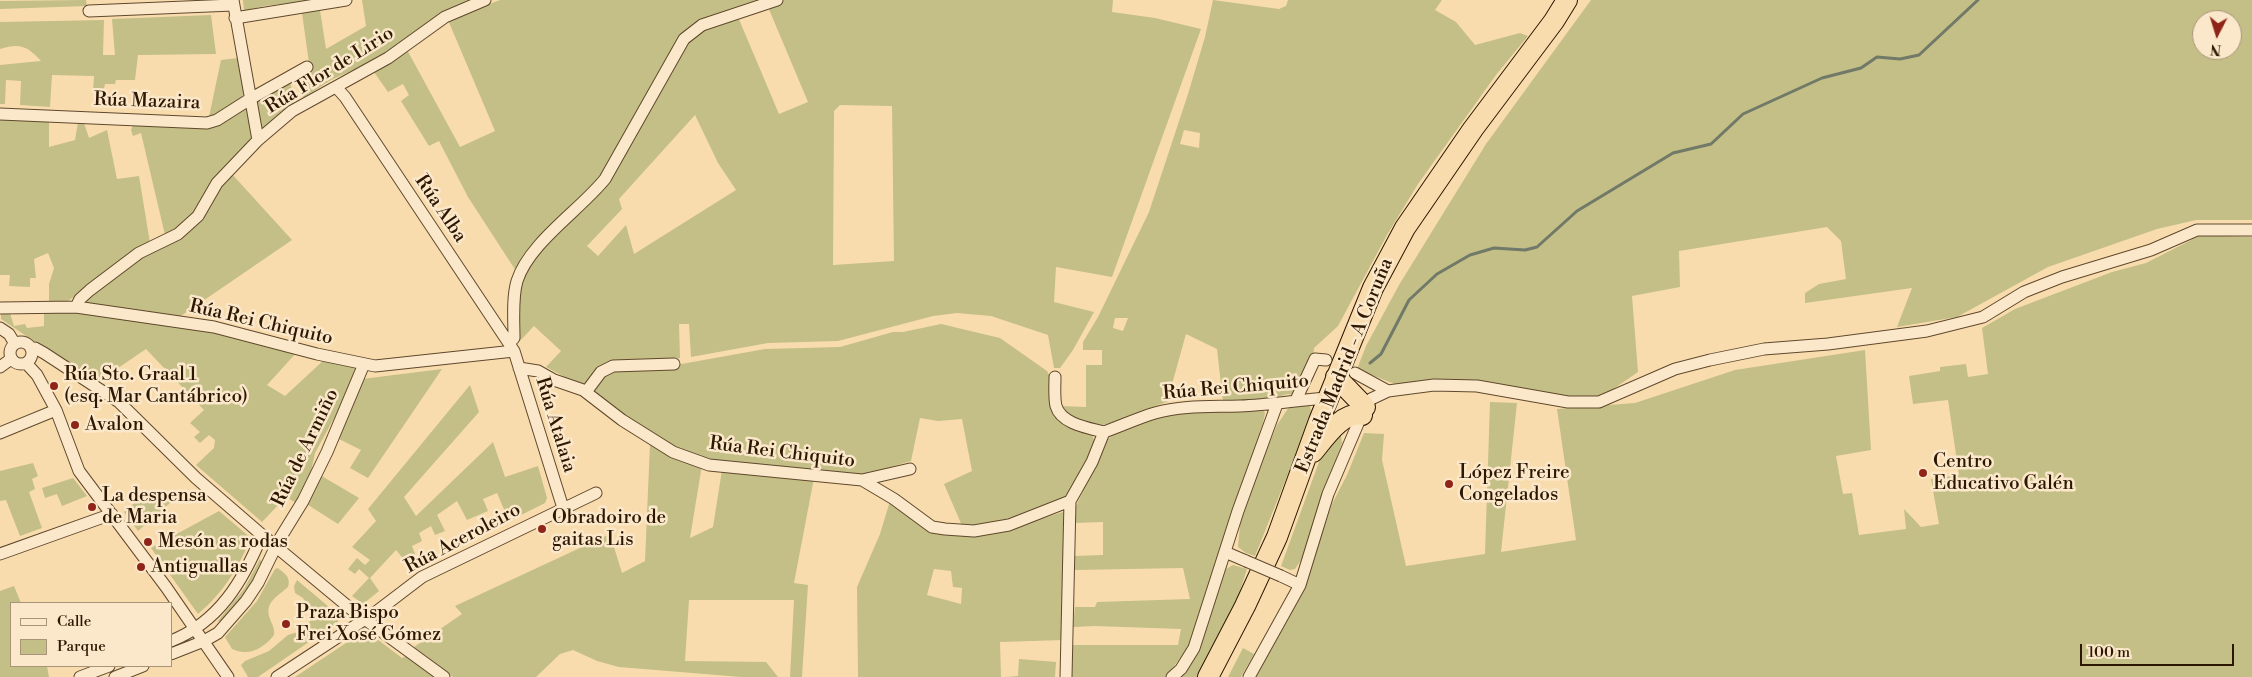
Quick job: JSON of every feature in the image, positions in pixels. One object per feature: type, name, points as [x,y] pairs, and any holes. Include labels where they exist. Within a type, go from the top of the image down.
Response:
[{"type":"highway","name":"Estrada Madrid - A Coruña","points":[[1208,677],[1245,606],[1277,537],[1328,398],[1346,375],[1373,288],[1405,228],[1473,129],[1554,21],[1567,0]]},
{"type":"highway","points":[[1305,461],[1329,433],[1348,416],[1364,411],[1346,375]]},
{"type":"street","points":[[235,18],[346,0]]},
{"type":"street","name":"Rúa Flor de Lirio","points":[[76,307],[80,299],[90,290],[139,253],[178,234],[198,216],[217,183],[258,140],[292,111],[388,58],[445,17],[485,0]]},
{"type":"street","points":[[512,347],[517,282],[523,266],[534,252],[592,195],[605,179],[684,39],[702,25],[777,0]]},
{"type":"street","points":[[89,11],[233,3],[258,140]]},
{"type":"street","name":"Rúa Mazaira","points":[[0,114],[208,123],[217,120],[250,99],[308,68]]},
{"type":"street","name":"Rúa Alba","points":[[336,87],[512,347]]},
{"type":"street","points":[[1249,677],[1300,585],[1328,494],[1364,411],[1371,399],[1388,391],[1434,385],[1477,386],[1568,402],[1599,402],[1675,369],[1710,360],[1764,349],[1828,344],[1927,331],[1983,317],[2024,292],[2062,277],[2152,250],[2197,230],[2252,230]]},
{"type":"street","name":"Rúa Rei Chiquito","points":[[0,308],[76,307],[214,327],[317,354],[375,366],[512,347]]},
{"type":"street","points":[[0,328],[9,334],[14,344]]},
{"type":"street","points":[[31,348],[31,356],[26,362],[17,363],[11,359],[10,351],[14,344],[24,342],[119,402],[196,478],[262,535],[366,619],[444,677]]},
{"type":"street","name":"Rúa Atalaia","points":[[512,347],[563,508]]},
{"type":"street","points":[[0,367],[11,359]]},
{"type":"street","points":[[1296,400],[1315,359],[1326,360]]},
{"type":"street","points":[[26,362],[37,375],[56,410],[79,471],[204,641],[228,677]]},
{"type":"street","name":"Rúa de Armiño","points":[[172,654],[204,641],[218,633],[246,601],[258,583],[276,546],[303,501],[327,452],[364,364]]},
{"type":"street","points":[[586,392],[601,372],[612,366],[674,364]]},
{"type":"street","name":"Rúa Rei Chiquito","points":[[520,368],[538,371],[554,380],[586,392],[622,420],[673,452],[710,465],[862,480],[894,499],[932,527],[974,531],[1009,525],[1070,501]]},
{"type":"street","points":[[1346,375],[1388,391]]},
{"type":"street","points":[[1055,377],[1056,406],[1064,418],[1082,427],[1104,432],[1092,462],[1070,501],[1066,677]]},
{"type":"street","name":"Rúa Rei Chiquito","points":[[1104,432],[1156,413],[1209,405],[1277,404],[1296,400],[1328,398]]},
{"type":"street","points":[[1172,677],[1180,670],[1194,648],[1238,510],[1277,404]]},
{"type":"street","points":[[0,433],[56,410]]},
{"type":"street","points":[[862,480],[910,468]]},
{"type":"street","name":"Rúa Aceroleiro","points":[[277,677],[366,619],[422,577],[596,493]]},
{"type":"street","points":[[0,554],[112,514]]},
{"type":"street","points":[[172,641],[196,630],[234,592],[262,535]]},
{"type":"street","points":[[1226,552],[1300,585]]},
{"type":"street","points":[[80,677],[106,667]]},
{"type":"street","points":[[115,677],[140,667]]},
{"type":"green space","points":[[86,0],[87,6],[0,9],[0,1]]},
{"type":"green space","points":[[243,0],[314,0],[264,6],[244,11]]},
{"type":"green space","points":[[362,0],[475,0],[413,34],[375,60],[331,80],[303,98],[299,77],[310,70],[302,13],[320,10],[326,49],[366,26]]},
{"type":"green space","points":[[500,0],[768,0],[707,20],[689,28],[673,48],[607,170],[516,271],[468,197],[439,141],[429,146],[401,101],[409,95],[403,84],[388,92],[374,72],[406,48],[460,147],[495,131],[448,20]]},
{"type":"green space","points":[[784,0],[1113,0],[1112,12],[1155,18],[1201,29],[1112,277],[1056,267],[1054,302],[1094,312],[1073,350],[1060,368],[1054,368],[1048,335],[991,316],[957,313],[933,316],[838,341],[768,343],[691,357],[689,324],[679,324],[680,358],[654,363],[629,363],[584,387],[546,367],[561,351],[534,326],[518,343],[516,341],[520,282],[536,254],[599,193],[686,42],[705,27],[738,17],[779,114],[808,102],[768,7]],"holes":[[[840,105],[892,106],[894,261],[833,265],[834,111]],[[695,115],[718,163],[736,190],[634,254],[626,225],[598,256],[587,246],[622,209],[619,199]]]},
{"type":"green space","points":[[1213,0],[1279,9],[1286,6],[1288,0],[1442,0],[1435,10],[1456,22],[1475,45],[1520,33],[1528,36],[1496,75],[1418,184],[1387,235],[1338,326],[1314,348],[1313,358],[1296,395],[1288,394],[1270,399],[1223,402],[1217,349],[1186,334],[1167,402],[1107,424],[1083,425],[1071,419],[1060,406],[1086,407],[1086,365],[1102,365],[1102,350],[1083,350],[1083,342],[1098,317],[1149,212],[1205,37]],"holes":[[[1184,130],[1200,133],[1199,148],[1180,144]],[[1115,318],[1128,318],[1123,331],[1113,328]]]},
{"type":"green space","points":[[1591,0],[2252,0],[2252,220],[2196,220],[2157,229],[2048,267],[1957,317],[1897,327],[1912,288],[1805,303],[1805,293],[1819,284],[1846,279],[1841,241],[1827,227],[1679,251],[1680,287],[1632,296],[1638,372],[1606,394],[1586,398],[1397,385],[1357,369],[1366,346],[1399,285],[1486,144]]},
{"type":"green space","points":[[211,15],[216,54],[138,55],[135,80],[116,80],[115,84],[105,84],[103,93],[93,92],[94,76],[52,75],[50,107],[20,105],[21,81],[6,80],[5,104],[0,104],[0,65],[41,61],[32,52],[23,47],[13,46],[0,49],[0,22],[104,20],[103,55],[115,55],[112,19]]},
{"type":"green space","points":[[238,58],[244,90],[242,97],[232,107],[209,117],[221,60]]},
{"type":"green space","points":[[290,81],[295,105],[263,132],[260,130],[255,106],[257,99]]},
{"type":"green space","points":[[243,108],[248,111],[252,139],[193,214],[183,225],[165,235],[141,133],[133,136],[131,130],[133,124],[203,126]]},
{"type":"green space","points":[[0,120],[49,121],[49,147],[75,140],[78,122],[84,123],[89,138],[107,130],[117,179],[139,176],[150,243],[68,301],[49,301],[49,284],[54,268],[48,253],[34,259],[36,278],[30,278],[30,287],[9,286],[10,275],[0,275]]},
{"type":"green space","points":[[231,173],[292,240],[175,320],[83,303],[93,291],[146,255],[174,241]]},
{"type":"green space","points":[[2201,235],[2252,237],[2252,677],[1255,677],[1308,575],[1332,504],[1347,475],[1364,433],[1384,434],[1382,460],[1406,566],[1485,554],[1490,402],[1517,403],[1501,552],[1576,540],[1557,409],[1635,403],[1735,370],[1865,350],[1871,450],[1836,456],[1843,494],[1852,493],[1859,535],[1906,529],[1904,509],[1921,527],[1939,524],[1931,479],[1959,475],[1948,400],[1913,404],[1909,376],[1940,371],[1940,367],[1966,364],[1968,377],[1988,374],[1982,328],[2015,309],[2112,272],[2146,263]]},
{"type":"green space","points":[[64,309],[195,328],[297,352],[267,385],[285,396],[325,359],[355,367],[356,375],[350,389],[315,453],[308,485],[296,503],[286,497],[262,522],[196,465],[214,448],[215,440],[209,435],[200,443],[194,437],[200,432],[190,423],[204,410],[146,349],[96,383],[1,319],[1,313],[9,310],[14,326],[25,324],[27,328],[44,326],[44,311]]},
{"type":"green space","points":[[941,324],[1000,338],[1047,371],[1052,379],[1053,405],[1091,432],[1095,443],[1070,495],[998,524],[963,528],[944,484],[972,471],[962,419],[938,421],[920,418],[911,461],[860,476],[701,461],[667,447],[590,391],[612,369],[676,365],[765,349],[840,347],[893,332],[903,332]]},
{"type":"green space","points":[[442,369],[368,478],[350,468],[361,450],[337,438],[362,379]]},
{"type":"green space","points":[[470,385],[479,412],[404,497],[416,516],[493,442],[505,477],[538,466],[547,498],[545,503],[509,521],[497,493],[483,499],[488,511],[467,520],[457,501],[437,515],[445,531],[435,535],[431,526],[419,533],[422,541],[412,546],[415,554],[406,562],[396,550],[370,578],[379,591],[363,604],[352,596],[369,578],[359,569],[355,574],[348,569],[357,558],[365,565],[370,560],[352,547],[376,521],[368,509]]},
{"type":"green space","points":[[1299,404],[1310,406],[1312,414],[1255,556],[1246,553],[1238,547],[1240,525],[1253,483],[1277,425],[1289,407]]},
{"type":"green space","points":[[1262,407],[1265,413],[1263,423],[1189,646],[1166,677],[1069,677],[1071,645],[1178,645],[1181,629],[1073,627],[1075,607],[1095,607],[1097,602],[1190,599],[1183,568],[1074,570],[1074,556],[1103,555],[1103,522],[1075,523],[1075,508],[1108,439],[1125,429],[1168,416],[1229,408]]},
{"type":"green space","points":[[1340,429],[1342,443],[1303,557],[1295,569],[1290,570],[1281,566],[1323,451]]},
{"type":"green space","points":[[650,444],[702,465],[690,538],[713,527],[722,470],[814,478],[794,583],[808,585],[802,677],[790,677],[794,600],[689,600],[685,661],[766,662],[778,677],[741,677],[619,667],[597,661],[573,650],[560,654],[536,677],[453,677],[414,647],[462,614],[455,606],[610,534],[622,573],[645,561]]},
{"type":"green space","points":[[33,463],[38,476],[32,479],[35,489],[29,492],[42,528],[20,536],[6,500],[0,501],[0,471]]},
{"type":"green space","points":[[320,475],[359,498],[338,524],[305,503]]},
{"type":"green space","points":[[73,478],[87,496],[62,506],[57,494],[45,498],[42,488]]},
{"type":"green space","points":[[148,491],[156,501],[163,495],[170,503],[138,531],[124,512]]},
{"type":"green space","points":[[890,501],[922,527],[968,535],[992,534],[1066,511],[1064,640],[1000,642],[1001,677],[858,677],[857,587],[880,534]],"holes":[[[934,569],[951,571],[953,587],[962,588],[961,604],[927,595]]]},
{"type":"green space","points":[[219,511],[251,538],[241,559],[223,588],[198,614],[151,548]]},
{"type":"green space","points":[[260,559],[262,563],[243,597],[230,613],[217,622],[244,589]]},
{"type":"green space","points":[[1233,565],[1247,569],[1232,616],[1200,677],[1180,677],[1201,639],[1226,569]]},
{"type":"green space","points":[[278,568],[287,576],[289,584],[270,604],[269,613],[274,628],[274,635],[266,644],[250,652],[232,649],[225,637],[257,601],[275,569]]},
{"type":"green space","points":[[297,580],[329,607],[319,611],[310,610],[303,598],[295,593],[294,586]]},
{"type":"green space","points":[[14,586],[21,602],[10,602],[10,667],[47,667],[49,677],[0,677],[0,591]]},
{"type":"green space","points":[[333,614],[338,619],[338,622],[258,677],[248,677],[241,665],[245,661],[269,651],[288,635],[304,630],[312,618]]},
{"type":"green space","points":[[361,633],[369,633],[402,658],[406,656],[433,677],[295,677]]},
{"type":"green space","points":[[1243,648],[1254,654],[1241,677],[1228,677]]},
{"type":"green space","points":[[1019,659],[1056,662],[1055,677],[1005,677],[1018,676]]},
{"type":"waterway","points":[[1370,363],[1381,354],[1409,300],[1437,274],[1470,255],[1494,248],[1525,250],[1537,247],[1577,211],[1673,153],[1711,144],[1743,114],[1822,78],[1861,68],[1877,57],[1900,59],[1919,55],[1978,0]]},
{"type":"place","name":"Rúa Sto. Graal 1 (esq. Mar Cantábrico)","points":[[54,386]]},
{"type":"place","name":"Avalon","points":[[75,425]]},
{"type":"place","name":"Centro Educativo Galén","points":[[1923,473]]},
{"type":"place","name":"López Freire Congelados","points":[[1449,484]]},
{"type":"place","name":"La despensa de Maria","points":[[92,507]]},
{"type":"place","name":"Obradoiro de gaitas Lis","points":[[542,529]]},
{"type":"place","name":"Mesón as rodas","points":[[148,542]]},
{"type":"place","name":"Antiguallas","points":[[141,567]]},
{"type":"place","name":"Praza Bispo Frei Xosé Gómez","points":[[286,624]]}]
